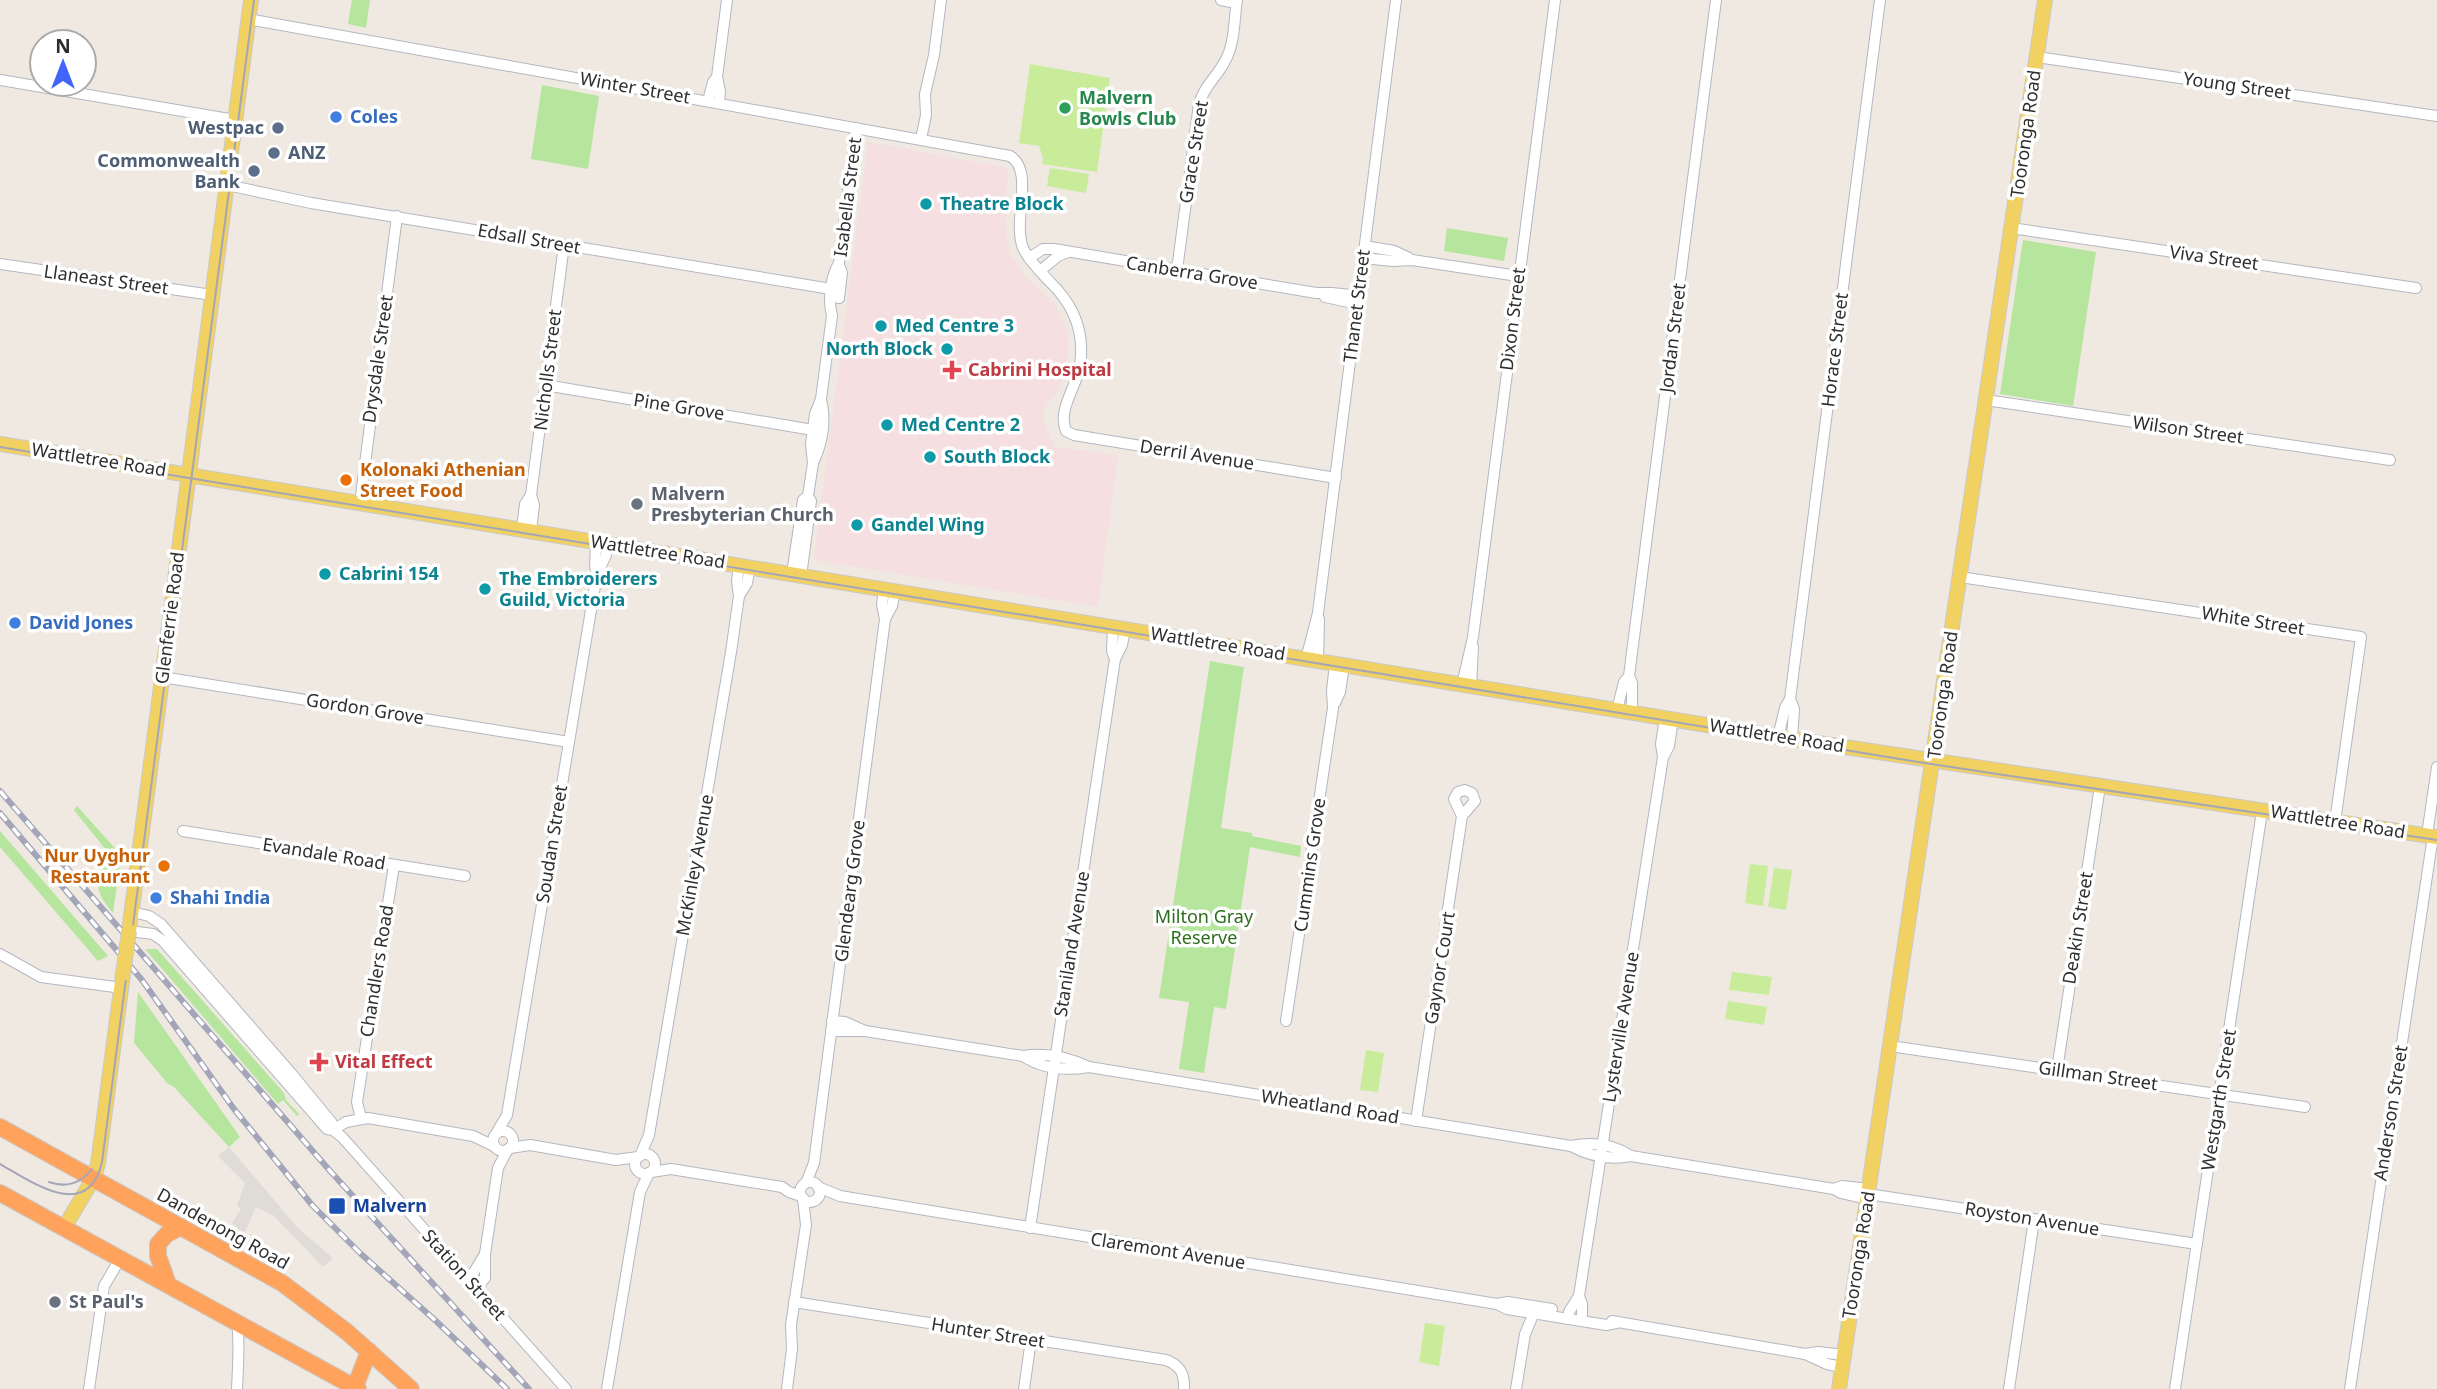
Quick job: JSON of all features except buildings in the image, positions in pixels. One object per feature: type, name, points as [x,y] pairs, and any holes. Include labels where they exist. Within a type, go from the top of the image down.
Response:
[{"type":"highway","name":"Dandenong Road","points":[[0,1127],[282,1283],[369,1351],[411,1389]]},
{"type":"highway","points":[[0,1193],[356,1388],[369,1351]]},
{"type":"highway","points":[[168,1284],[158,1256],[158,1244],[167,1234],[181,1227]]},
{"type":"main road","name":"Glenferrie Road","points":[[64,1228],[93,1179],[100,1153],[251,0]]},
{"type":"main road","name":"Tooronga Road","points":[[1839,1389],[2045,0]]},
{"type":"main road","name":"Wattletree Road","points":[[0,444],[1785,738],[2432,836]]},
{"type":"street","points":[[714,102],[720,91],[717,77],[727,0]]},
{"type":"street","points":[[921,139],[926,115],[925,94],[934,55],[940,0]]},
{"type":"street","points":[[1221,0],[1236,1]]},
{"type":"street","name":"Thanet Street","points":[[1312,660],[1320,631],[1318,613],[1396,0]]},
{"type":"street","name":"Dixon Street","points":[[1466,685],[1474,660],[1473,638],[1555,0]]},
{"type":"street","name":"Jordan Street","points":[[1625,711],[1632,683],[1629,676],[1716,0]]},
{"type":"street","name":"Horace Street","points":[[1785,738],[1794,709],[1790,699],[1880,0]]},
{"type":"street","name":"Grace Street","points":[[1177,270],[1199,104],[1206,86],[1220,70],[1229,53],[1236,1]]},
{"type":"street","name":"Winter Street","points":[[248,19],[1010,156],[1019,163],[1023,180],[1018,226],[1028,257]]},
{"type":"street","name":"Young Street","points":[[2037,57],[2437,116]]},
{"type":"street","points":[[0,80],[235,120]]},
{"type":"street","name":"Isabella Street","points":[[797,575],[811,501],[808,496],[813,463],[811,444],[815,414],[821,399],[832,316],[829,304],[835,293],[834,271],[839,265],[856,128]]},
{"type":"street","name":"Edsall Street","points":[[227,185],[311,203],[835,293]]},
{"type":"street","name":"Drysdale Street","points":[[360,503],[397,216]]},
{"type":"street","name":"Viva Street","points":[[2011,228],[2416,288]]},
{"type":"street","name":"Nicholls Street","points":[[526,530],[534,505],[531,495],[564,245]]},
{"type":"street","name":"Canberra Grove","points":[[1028,257],[1049,248],[1316,293],[1331,299],[1358,300]]},
{"type":"street","points":[[1028,257],[1040,271],[1058,256],[1068,252]]},
{"type":"street","points":[[1364,252],[1393,261],[1412,260],[1518,276]]},
{"type":"street","name":"Llaneast Street","points":[[0,264],[212,295]]},
{"type":"street","name":"Derril Avenue","points":[[1040,271],[1069,303],[1078,328],[1080,366],[1076,384],[1064,411],[1066,431],[1074,435],[1336,478]]},
{"type":"street","name":"Pine Grove","points":[[545,385],[813,430]]},
{"type":"street","name":"Isabella Street","points":[[813,463],[820,447],[824,414],[821,399]]},
{"type":"street","name":"Wilson Street","points":[[1986,400],[2390,460]]},
{"type":"street","name":"Soudan Street","points":[[510,1142],[507,1115],[597,574],[606,555],[602,543]]},
{"type":"street","name":"McKinley Avenue","points":[[638,1163],[649,1135],[739,596],[747,583],[744,567]]},
{"type":"street","name":"White Street","points":[[1960,577],[2361,637],[2335,822]]},
{"type":"street","name":"Glendearg Grove","points":[[787,1389],[794,1302],[813,1189],[814,1163],[886,619],[892,606],[889,590]]},
{"type":"street","name":"Staniland Avenue","points":[[1030,1228],[1115,659],[1122,645],[1119,628]]},
{"type":"street","name":"Cummins Grove","points":[[1286,1021],[1333,708],[1340,692],[1340,665]]},
{"type":"street","name":"Gordon Grove","points":[[162,677],[569,742]]},
{"type":"street","name":"Lysterville Avenue","points":[[1582,1318],[1579,1296],[1663,757],[1669,746],[1669,719]]},
{"type":"street","name":"Anderson Street","points":[[2350,1389],[2432,836],[2437,767]]},
{"type":"street","name":"Deakin Street","points":[[2057,1070],[2099,786]]},
{"type":"street","name":"Westgarth Street","points":[[2175,1389],[2262,811]]},
{"type":"street","name":"Gaynor Court","points":[[1416,1121],[1462,816]]},
{"type":"street","name":"Evandale Road","points":[[183,831],[466,876]]},
{"type":"street","name":"Chandlers Road","points":[[357,1120],[357,1102],[394,865]]},
{"type":"street","name":"Station Street","points":[[131,912],[149,916],[161,924],[220,999]]},
{"type":"street","name":"Station Street","points":[[129,931],[153,934],[160,938],[291,1073],[337,1134],[566,1389]]},
{"type":"street","points":[[0,954],[41,977],[122,981]]},
{"type":"street","name":"Wheatland Road","points":[[832,1026],[858,1027],[865,1031],[1023,1056],[1033,1054],[1055,1062],[1089,1068],[1571,1146],[1589,1154],[1602,1151],[1621,1158],[1630,1156],[1834,1189],[1841,1193],[1868,1194]]},
{"type":"street","name":"Gillman Street","points":[[1890,1046],[2305,1107]]},
{"type":"street","name":"Soudan Street","points":[[497,1133],[507,1115]]},
{"type":"street","points":[[337,1134],[339,1124],[357,1120],[473,1136],[505,1131],[510,1142],[498,1168],[485,1254],[485,1278],[476,1289]]},
{"type":"street","points":[[497,1133],[493,1139],[498,1168]]},
{"type":"street","name":"McKinley Avenue","points":[[649,1135],[651,1166]]},
{"type":"street","points":[[473,1136],[501,1150],[510,1142]]},
{"type":"street","points":[[510,1142],[616,1160],[622,1165],[638,1163],[646,1155],[651,1166],[640,1192],[607,1389]]},
{"type":"street","points":[[638,1163],[642,1174],[651,1166],[666,1164],[671,1169],[782,1187],[813,1189]]},
{"type":"street","points":[[638,1163],[640,1192]]},
{"type":"street","points":[[782,1187],[802,1197]]},
{"type":"street","name":"Claremont Avenue","points":[[802,1197],[809,1201],[813,1189],[840,1196],[1030,1228],[1497,1304],[1507,1309],[1523,1308],[1582,1318],[1607,1318],[1616,1323],[1805,1354],[1826,1364],[1843,1361]]},
{"type":"street","name":"Royston Avenue","points":[[1868,1194],[2197,1244]]},
{"type":"street","name":"Glendearg Grove","points":[[802,1197],[806,1225]]},
{"type":"street","points":[[2009,1389],[2034,1220]]},
{"type":"street","points":[[467,1278],[485,1254]]},
{"type":"street","points":[[89,1389],[104,1286],[120,1259]]},
{"type":"street","name":"Lysterville Avenue","points":[[1569,1315],[1579,1296]]},
{"type":"street","name":"Hunter Street","points":[[794,1302],[1166,1360],[1183,1374],[1184,1389]]},
{"type":"street","points":[[1516,1389],[1525,1335],[1523,1308]]},
{"type":"street","points":[[1525,1335],[1536,1310]]},
{"type":"street","points":[[237,1321],[240,1348],[236,1372],[237,1389]]},
{"type":"street","points":[[1024,1389],[1031,1340]]},
{"type":"shaded area","name":"Cabrini Hospital","points":[[868,142],[1008,168],[1005,223],[1009,251],[1023,274],[1055,304],[1068,333],[1069,346],[1064,377],[1059,389],[1043,410],[1044,424],[1055,447],[1118,455],[1098,607],[818,561],[814,557]]},
{"type":"shaded area","points":[[229,1147],[298,1228],[333,1258],[323,1267],[273,1215],[256,1207],[244,1234],[232,1223],[241,1209],[237,1206],[245,1183],[218,1156]]},
{"type":"green space","points":[[352,0],[370,0],[366,28],[348,24]]},
{"type":"green space","name":"Malvern Bowls Club","points":[[1030,64],[1110,78],[1097,172],[1042,164],[1039,146],[1019,143]]},
{"type":"green space","points":[[542,85],[599,96],[588,169],[531,159]]},
{"type":"green space","points":[[1050,168],[1089,174],[1086,193],[1047,186]]},
{"type":"green space","points":[[1447,228],[1508,238],[1504,261],[1444,251]]},
{"type":"green space","points":[[2023,240],[2096,252],[2073,406],[2000,394]]},
{"type":"green space","name":"Milton Gray Reserve","points":[[1210,661],[1244,667],[1221,828],[1301,846],[1300,857],[1250,847],[1226,1009],[1214,1007],[1204,1073],[1179,1069],[1189,1002],[1159,998]]},
{"type":"green space","points":[[77,806],[121,855],[113,913],[103,900],[98,887],[99,874],[108,858],[106,850],[74,810]]},
{"type":"green space","points":[[0,831],[108,956],[98,961],[0,847]]},
{"type":"green space","points":[[1750,864],[1768,866],[1763,906],[1745,903]]},
{"type":"green space","points":[[1774,868],[1792,870],[1786,910],[1768,907]]},
{"type":"green space","points":[[145,949],[157,949],[284,1093],[286,1100],[299,1114],[297,1116],[283,1100],[278,1104]]},
{"type":"green space","points":[[1732,972],[1772,977],[1769,995],[1729,990]]},
{"type":"green space","points":[[138,992],[240,1137],[229,1147],[174,1087],[168,1084],[134,1043]]},
{"type":"green space","points":[[1728,1001],[1767,1007],[1764,1025],[1725,1019]]},
{"type":"green space","points":[[1366,1050],[1384,1053],[1378,1092],[1360,1090]]},
{"type":"green space","points":[[1425,1323],[1445,1326],[1439,1366],[1419,1362]]},
{"type":"tram line","points":[[0,1164],[43,1187],[58,1193],[72,1194],[85,1191],[95,1180],[102,1162],[254,0]]},
{"type":"tram line","points":[[0,447],[1918,762],[2437,840]]},
{"type":"tram line","points":[[49,1182],[73,1183],[92,1169]]},
{"type":"railway","points":[[0,791],[331,1172],[529,1389]]},
{"type":"railway","points":[[0,813],[142,980],[234,1109],[312,1205],[507,1389]]},
{"type":"place","name":"Malvern Bowls Club","points":[[1065,108]]},
{"type":"place","name":"Coles","points":[[336,117]]},
{"type":"place","name":"Westpac","points":[[278,128]]},
{"type":"place","name":"ANZ","points":[[274,153]]},
{"type":"place","name":"Commonwealth Bank","points":[[254,171]]},
{"type":"place","name":"Theatre Block","points":[[926,204]]},
{"type":"place","name":"Med Centre 3","points":[[881,326]]},
{"type":"place","name":"North Block","points":[[947,349]]},
{"type":"place","name":"Cabrini Hospital","points":[[952,370]]},
{"type":"place","name":"Med Centre 2","points":[[887,425]]},
{"type":"place","name":"South Block","points":[[930,457]]},
{"type":"place","name":"Kolonaki Athenian Street Food","points":[[346,480]]},
{"type":"place","name":"Malvern Presbyterian Church","points":[[637,504]]},
{"type":"place","name":"Gandel Wing","points":[[857,525]]},
{"type":"place","name":"Cabrini 154","points":[[325,574]]},
{"type":"place","name":"The Embroiderers Guild, Victoria","points":[[485,589]]},
{"type":"place","name":"David Jones","points":[[15,623]]},
{"type":"place","name":"Nur Uyghur Restaurant","points":[[164,866]]},
{"type":"place","name":"Shahi India","points":[[156,898]]},
{"type":"place","name":"Vital Effect","points":[[319,1062]]},
{"type":"place","name":"Malvern","points":[[337,1206]]},
{"type":"place","name":"St Paul's","points":[[55,1302]]}]
